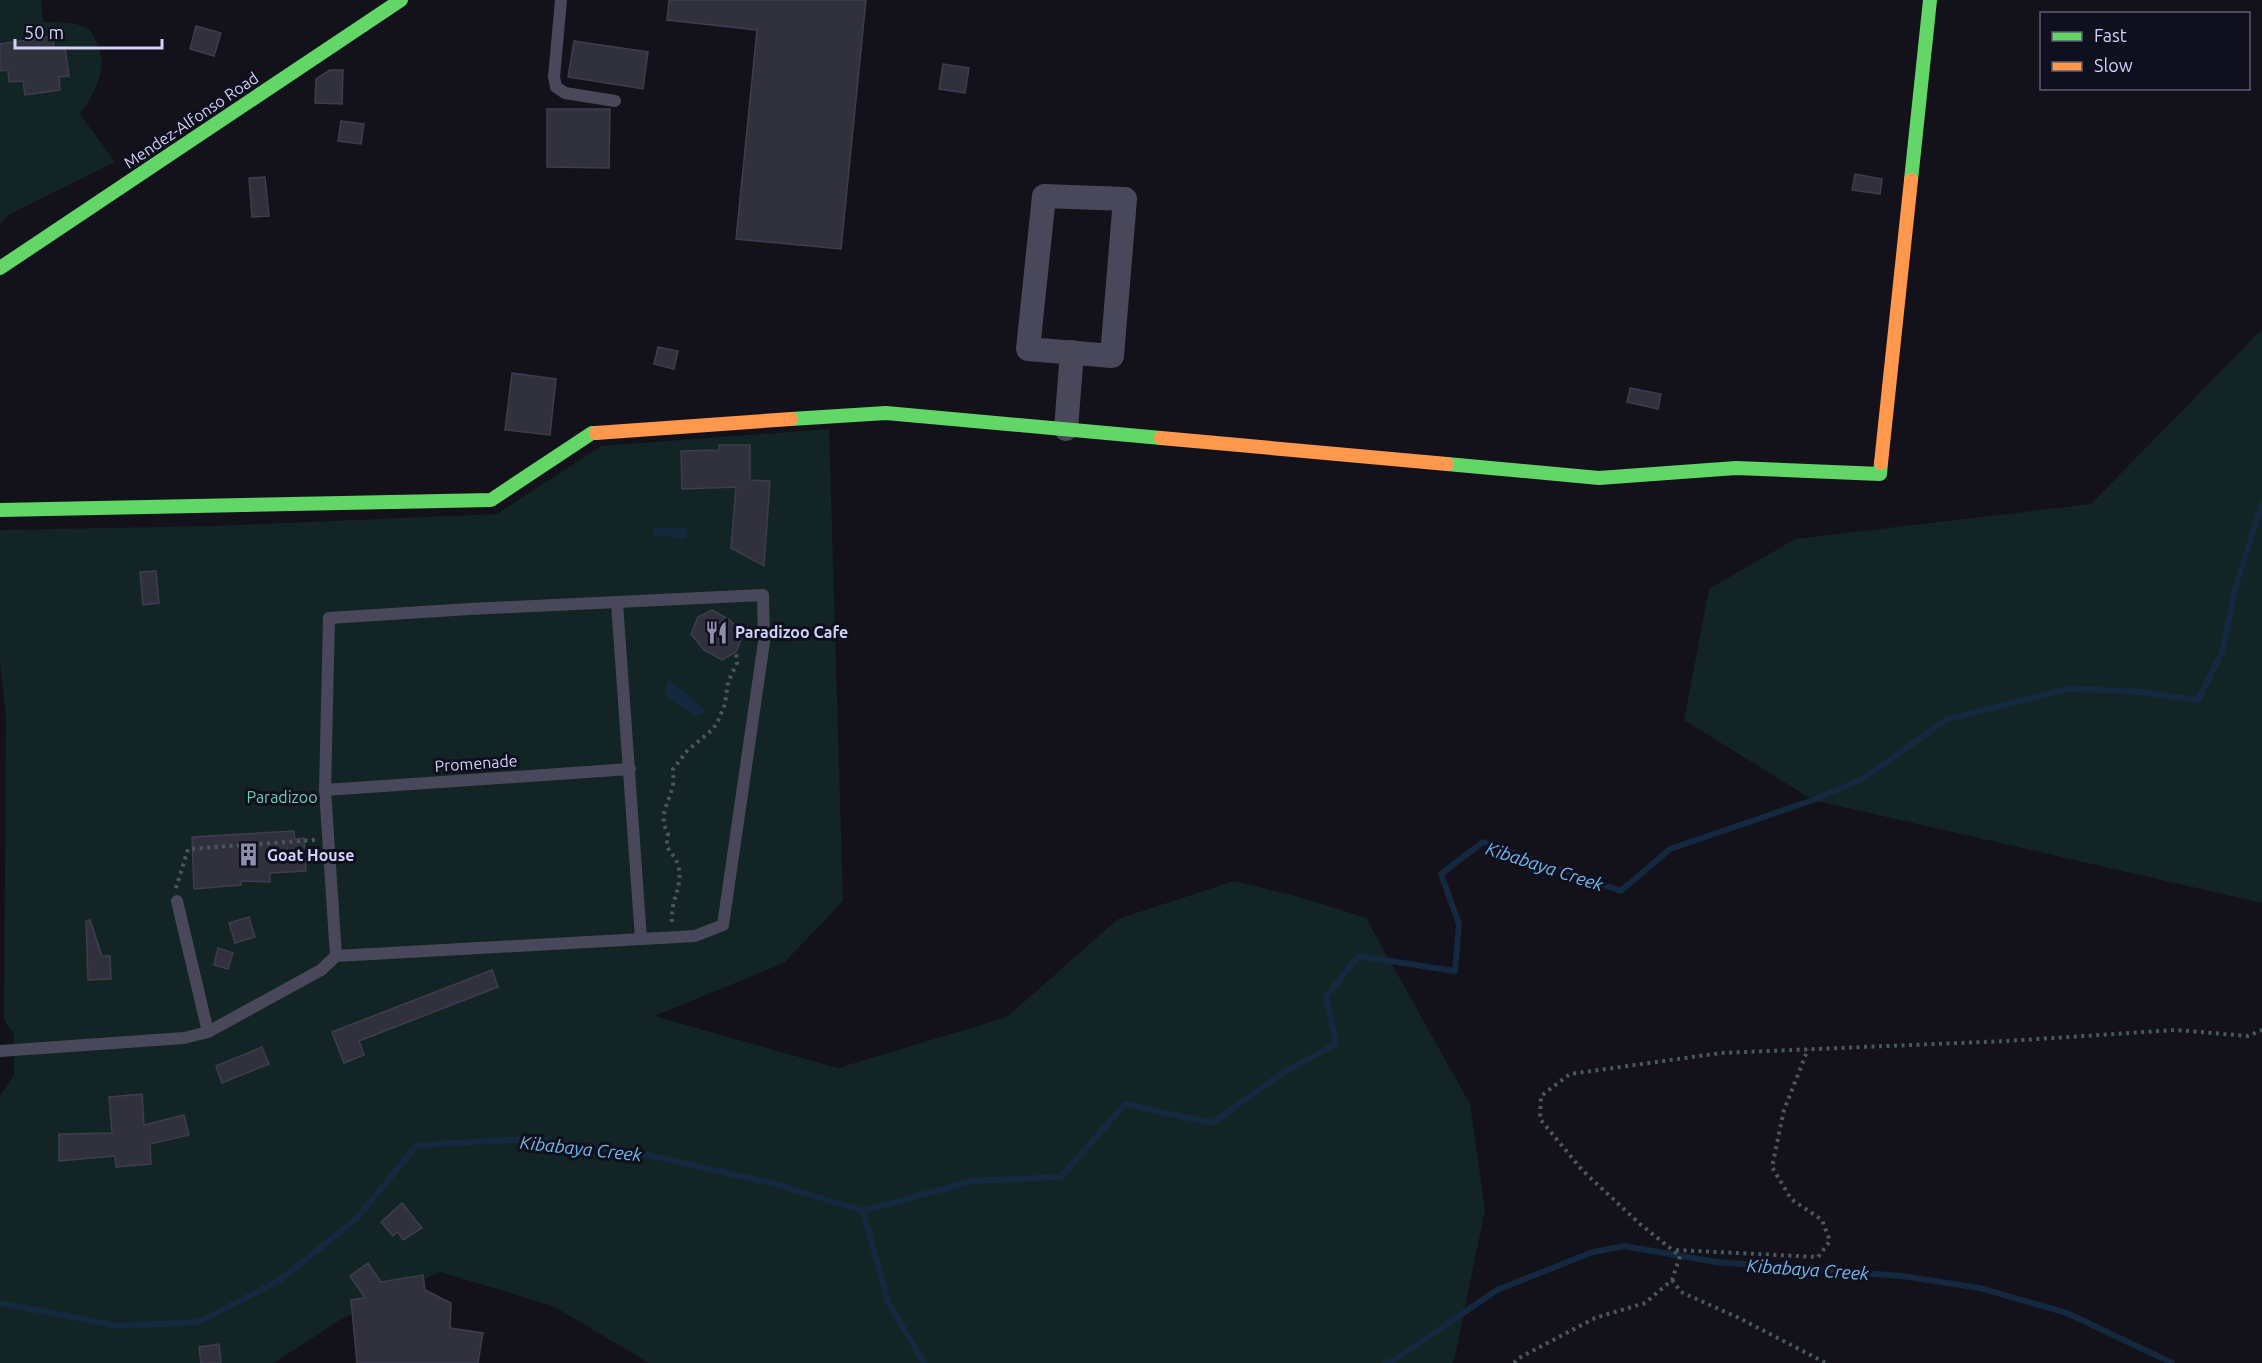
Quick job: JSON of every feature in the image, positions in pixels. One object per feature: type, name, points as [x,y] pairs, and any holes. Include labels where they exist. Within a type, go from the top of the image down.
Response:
[{"type":"street","name":"Mendez-Alfonso Road","points":[[1,263],[401,0]]},
{"type":"street","points":[[0,510],[491,500],[592,433],[886,413],[1599,478],[1736,468],[1880,474],[1929,0]]},
{"type":"street","points":[[1044,196],[1125,199],[1112,356],[1072,352],[1028,349],[1044,196]]},
{"type":"street","points":[[1066,429],[1072,352]]},
{"type":"lane","points":[[561,0],[554,77],[556,87],[565,93],[615,101]]},
{"type":"lane","points":[[0,1051],[184,1038],[208,1032],[321,970],[336,956],[674,938],[695,936],[723,925],[764,642],[764,595],[328,618],[325,790],[336,956]]},
{"type":"lane","points":[[617,603],[641,939]]},
{"type":"lane","name":"Promenade","points":[[325,790],[630,769]]},
{"type":"lane","points":[[177,901],[208,1032]]},
{"type":"path","points":[[674,938],[671,912],[674,896],[680,887],[678,863],[668,851],[666,843],[668,834],[662,823],[665,806],[674,783],[673,769],[687,751],[713,729],[718,721],[725,704],[728,682],[737,663],[736,652]]},
{"type":"path","points":[[177,901],[175,885],[188,849],[328,839]]},
{"type":"path","points":[[1514,1363],[1519,1358],[1595,1318],[1644,1303],[1672,1280],[1680,1256],[1640,1224],[1582,1170],[1540,1119],[1541,1096],[1570,1074],[1721,1053],[2007,1041],[2176,1030],[2248,1036],[2262,1030]]},
{"type":"path","points":[[1675,1250],[1818,1257],[1830,1241],[1822,1220],[1791,1199],[1772,1167],[1784,1110],[1808,1049]]},
{"type":"path","points":[[1672,1280],[1681,1292],[1826,1363]]},
{"type":"green space","points":[[0,0],[41,0],[43,22],[73,24],[84,27],[92,33],[99,48],[101,67],[96,87],[80,114],[115,162],[8,215],[0,224]]},
{"type":"green space","points":[[2262,329],[2262,903],[1813,800],[1684,720],[1709,589],[1795,539],[2091,504]]},
{"type":"green space","name":"Paradizoo","points":[[829,429],[843,901],[784,963],[654,1016],[838,1068],[1007,1017],[1118,919],[1234,881],[1296,896],[1366,918],[1470,1104],[1485,1210],[1454,1361],[1451,1363],[649,1363],[553,1306],[440,1272],[341,1319],[274,1363],[0,1363],[0,1096],[14,1075],[14,1034],[4,1020],[6,718],[0,661],[0,530],[212,526],[497,514],[601,446]]},
{"type":"water","points":[[660,527],[671,529],[684,527],[688,530],[687,537],[678,540],[670,536],[654,537],[652,529]]},
{"type":"water","points":[[669,678],[674,686],[685,692],[706,712],[697,716],[676,704],[665,693]]},
{"type":"building","points":[[669,0],[866,0],[841,249],[736,239],[757,30],[667,20]]},
{"type":"building","points":[[196,26],[221,33],[214,56],[190,49]]},
{"type":"building","points":[[53,36],[54,48],[65,47],[69,76],[59,77],[60,90],[25,95],[23,81],[9,82],[8,70],[0,71],[0,44]]},
{"type":"building","points":[[574,41],[648,52],[643,89],[568,77]]},
{"type":"building","points":[[943,64],[969,68],[965,93],[939,89]]},
{"type":"building","points":[[330,70],[343,70],[342,104],[315,103],[316,79]]},
{"type":"building","points":[[547,109],[610,109],[609,168],[547,167]]},
{"type":"building","points":[[341,121],[364,124],[361,144],[338,141]]},
{"type":"building","points":[[1855,174],[1882,179],[1880,194],[1852,190]]},
{"type":"building","points":[[265,177],[269,216],[252,217],[249,178]]},
{"type":"building","points":[[658,347],[678,351],[674,369],[654,364]]},
{"type":"building","points":[[512,373],[556,379],[550,435],[505,430]]},
{"type":"building","points":[[1630,388],[1661,394],[1658,409],[1627,402]]},
{"type":"building","points":[[719,445],[750,445],[750,480],[770,481],[764,566],[731,548],[736,487],[682,489],[681,451],[719,450]]},
{"type":"building","points":[[156,571],[159,603],[143,605],[140,572]]},
{"type":"building","points":[[712,610],[730,620],[743,635],[736,652],[722,660],[704,650],[691,634],[698,617]]},
{"type":"building","name":"Goat House","points":[[294,831],[295,839],[304,838],[306,871],[270,873],[270,882],[241,881],[241,885],[194,889],[192,837]]},
{"type":"building","points":[[249,917],[255,937],[235,943],[229,923]]},
{"type":"building","points":[[90,920],[102,956],[110,956],[111,979],[88,980],[86,921]]},
{"type":"building","points":[[218,948],[233,953],[228,969],[214,965]]},
{"type":"building","points":[[492,970],[498,987],[359,1041],[364,1055],[344,1063],[332,1032]]},
{"type":"building","points":[[262,1047],[269,1064],[222,1083],[216,1066]]},
{"type":"building","points":[[142,1094],[144,1125],[184,1115],[189,1135],[150,1144],[151,1164],[116,1167],[115,1156],[59,1161],[59,1134],[112,1133],[109,1097]]},
{"type":"building","points":[[402,1203],[422,1228],[403,1240],[398,1232],[393,1236],[381,1222]]},
{"type":"building","points":[[368,1263],[381,1282],[423,1275],[425,1290],[451,1303],[450,1328],[483,1333],[478,1363],[357,1363],[351,1300],[365,1298],[350,1276]]},
{"type":"building","points":[[219,1344],[221,1363],[201,1363],[199,1347]]},
{"type":"waterway","name":"Kibabaya Creek","points":[[0,1303],[118,1326],[198,1322],[280,1280],[356,1219],[417,1145],[530,1139],[644,1154],[775,1184],[863,1211],[972,1181],[1061,1177],[1125,1104],[1212,1123],[1284,1072],[1336,1044],[1326,997],[1358,956],[1455,971],[1459,924],[1441,874],[1483,842],[1621,891],[1670,849],[1813,800],[1864,778],[1946,720],[2067,689],[2133,691],[2198,700],[2222,652],[2236,585],[2262,504]]},
{"type":"waterway","name":"Kibabaya Creek","points":[[863,1211],[888,1302],[924,1363]]},
{"type":"waterway","name":"Kibabaya Creek","points":[[1386,1363],[1394,1360],[1497,1290],[1593,1252],[1624,1246],[1716,1262],[1902,1276],[1980,1288],[2067,1313],[2172,1363]]},
{"type":"traffic: fast","points":[[0,268],[401,0]]},
{"type":"traffic: fast","points":[[1911,180],[1930,0]]},
{"type":"traffic: fast","points":[[791,419],[886,413],[1161,438]]},
{"type":"traffic: fast","points":[[0,510],[491,500],[592,433],[596,433]]},
{"type":"traffic: fast","points":[[1447,464],[1599,478],[1736,468],[1880,474],[1881,463]]},
{"type":"traffic: slow","points":[[1881,463],[1911,180]]},
{"type":"traffic: slow","points":[[596,433],[791,419]]},
{"type":"traffic: slow","points":[[1161,438],[1447,464]]},
{"type":"place","name":"Paradizoo Cafe","points":[[717,632]]},
{"type":"place","name":"Goat House","points":[[249,855]]}]
